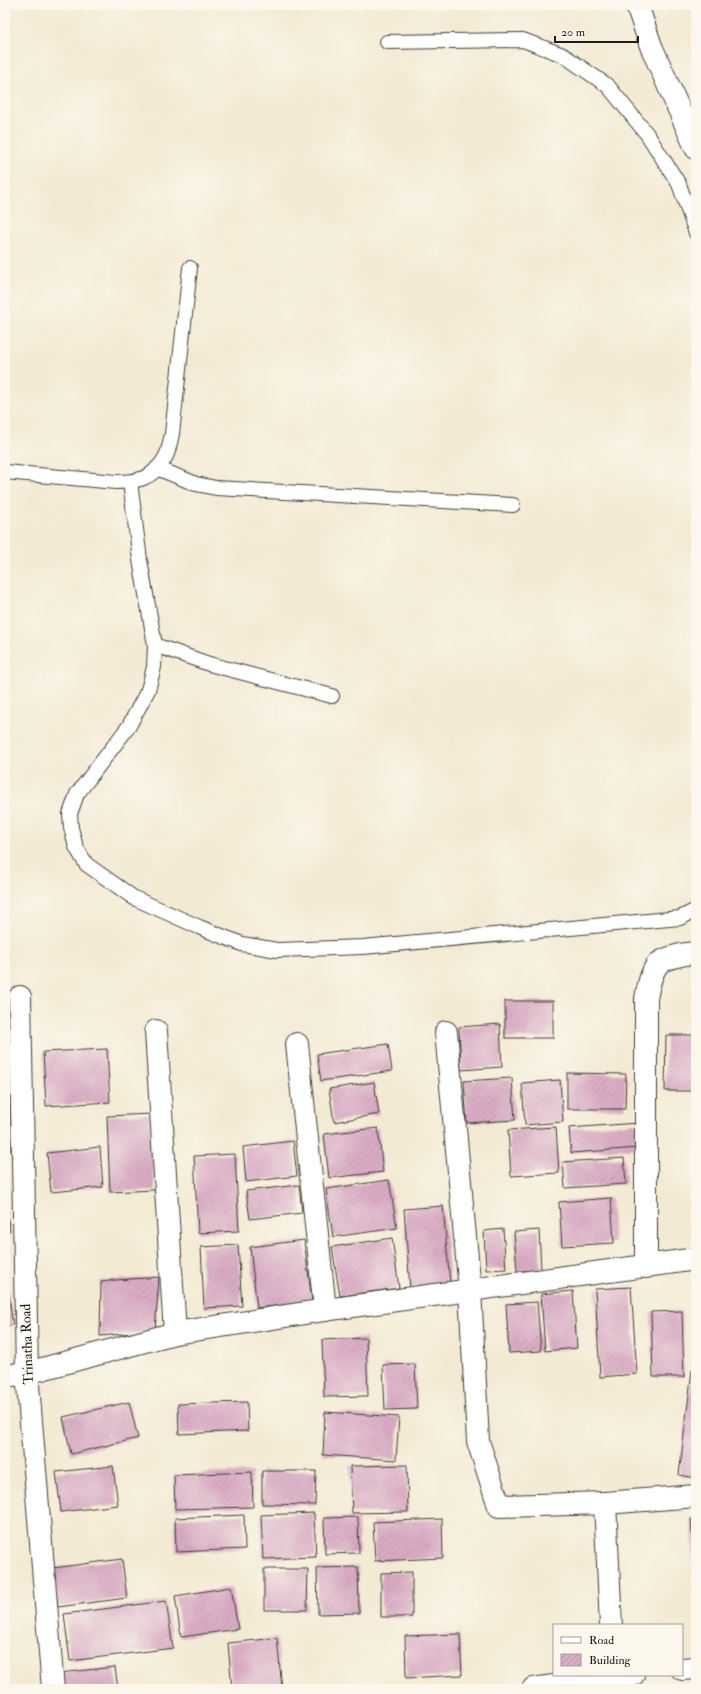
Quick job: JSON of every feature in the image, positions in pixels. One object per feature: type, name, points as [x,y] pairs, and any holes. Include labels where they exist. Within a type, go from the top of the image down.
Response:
[{"type":"street","points":[[637,5],[651,46],[696,148]]},
{"type":"street","points":[[646,1267],[646,999],[650,980],[657,964],[669,958],[696,953]]},
{"type":"street","name":"Trinatha Road","points":[[20,997],[27,1373],[53,1689]]},
{"type":"street","points":[[156,1031],[175,1333]]},
{"type":"street","points":[[446,1032],[470,1290],[478,1441],[499,1506],[605,1503],[696,1496]]},
{"type":"street","points":[[297,1044],[324,1310]]},
{"type":"street","points":[[5,1376],[27,1373],[175,1333],[324,1310],[696,1259]]},
{"type":"street","points":[[605,1503],[612,1624]]},
{"type":"street","points":[[683,1669],[696,1668]]},
{"type":"street","points":[[533,1689],[620,1676]]},
{"type":"lane","points":[[387,42],[523,40],[563,55],[608,86],[647,134],[678,184],[696,233]]},
{"type":"lane","points":[[5,472],[130,482],[145,479],[157,468],[166,458],[172,434],[190,268]]},
{"type":"lane","points":[[157,468],[196,484],[216,488],[513,506]]},
{"type":"lane","points":[[130,482],[140,560],[155,646],[154,667],[148,690],[129,726],[77,794],[70,814],[71,828],[76,847],[86,864],[134,898],[199,927],[242,944],[277,950],[363,947],[680,918],[696,910]]},
{"type":"lane","points":[[155,646],[209,664],[332,696]]},
{"type":"building","points":[[505,1001],[553,1001],[553,1038],[505,1038]]},
{"type":"building","points":[[500,1024],[502,1067],[461,1070],[459,1027]]},
{"type":"building","points":[[666,1035],[696,1035],[696,1091],[665,1091]]},
{"type":"building","points":[[388,1044],[392,1071],[321,1081],[317,1054]]},
{"type":"building","points":[[107,1049],[110,1102],[46,1106],[43,1052]]},
{"type":"building","points":[[5,1065],[17,1066],[15,1099],[5,1098]]},
{"type":"building","points":[[567,1073],[626,1074],[625,1109],[567,1109]]},
{"type":"building","points":[[512,1078],[515,1120],[467,1123],[464,1081]]},
{"type":"building","points":[[560,1080],[563,1122],[525,1125],[522,1083]]},
{"type":"building","points":[[374,1082],[379,1114],[334,1122],[329,1089]]},
{"type":"building","points":[[5,1104],[9,1104],[11,1150],[5,1151]]},
{"type":"building","points":[[151,1114],[155,1190],[110,1192],[107,1116]]},
{"type":"building","points":[[638,1123],[639,1148],[571,1153],[569,1128]]},
{"type":"building","points":[[556,1127],[559,1173],[511,1176],[508,1130]]},
{"type":"building","points":[[378,1128],[383,1172],[329,1178],[324,1134]]},
{"type":"building","points":[[293,1141],[297,1176],[246,1182],[243,1147]]},
{"type":"building","points":[[100,1147],[103,1187],[51,1192],[47,1153]]},
{"type":"building","points":[[235,1154],[239,1231],[198,1233],[194,1156]]},
{"type":"building","points":[[624,1158],[626,1184],[565,1188],[563,1162]]},
{"type":"building","points":[[389,1180],[397,1228],[333,1237],[326,1189]]},
{"type":"building","points":[[299,1185],[302,1213],[250,1219],[246,1191]]},
{"type":"building","points":[[611,1198],[614,1243],[562,1246],[559,1202]]},
{"type":"building","points":[[5,1205],[10,1231],[5,1232]]},
{"type":"building","points":[[443,1206],[450,1284],[410,1288],[404,1209]]},
{"type":"building","points":[[503,1229],[506,1269],[486,1270],[484,1231]]},
{"type":"building","points":[[539,1230],[541,1270],[517,1271],[514,1232]]},
{"type":"building","points":[[392,1238],[399,1288],[340,1296],[332,1247]]},
{"type":"building","points":[[304,1240],[312,1302],[257,1308],[250,1247]]},
{"type":"building","points":[[238,1245],[242,1306],[204,1308],[201,1247]]},
{"type":"building","points":[[159,1277],[155,1331],[100,1336],[101,1281]]},
{"type":"building","points":[[7,1283],[13,1325],[5,1326],[5,1284]]},
{"type":"building","points":[[631,1287],[637,1374],[600,1377],[595,1289]]},
{"type":"building","points":[[573,1291],[577,1348],[545,1351],[541,1294]]},
{"type":"building","points":[[537,1302],[541,1351],[509,1353],[506,1304]]},
{"type":"building","points":[[682,1311],[684,1377],[653,1377],[651,1312]]},
{"type":"building","points":[[366,1338],[368,1396],[324,1397],[322,1340]]},
{"type":"building","points":[[415,1364],[417,1409],[385,1410],[383,1365]]},
{"type":"building","points":[[692,1370],[696,1371],[696,1478],[679,1475]]},
{"type":"building","points":[[129,1402],[138,1438],[71,1454],[63,1417]]},
{"type":"building","points":[[247,1402],[248,1431],[179,1434],[178,1404]]},
{"type":"building","points":[[325,1412],[399,1417],[396,1460],[323,1455]]},
{"type":"building","points":[[407,1465],[408,1512],[352,1513],[350,1466]]},
{"type":"building","points":[[113,1466],[118,1505],[61,1512],[56,1472]]},
{"type":"building","points":[[262,1471],[316,1471],[315,1505],[262,1504]]},
{"type":"building","points":[[252,1472],[253,1507],[175,1509],[174,1475]]},
{"type":"building","points":[[314,1513],[316,1557],[263,1559],[261,1515]]},
{"type":"building","points":[[244,1515],[245,1549],[176,1552],[175,1518]]},
{"type":"building","points":[[358,1517],[359,1553],[325,1554],[324,1518]]},
{"type":"building","points":[[442,1519],[443,1558],[375,1561],[373,1522]]},
{"type":"building","points":[[691,1519],[696,1519],[696,1583],[695,1583]]},
{"type":"building","points":[[122,1559],[127,1598],[58,1607],[53,1568]]},
{"type":"building","points":[[358,1567],[359,1613],[318,1614],[317,1568]]},
{"type":"building","points":[[264,1569],[308,1569],[307,1610],[264,1610]]},
{"type":"building","points":[[412,1572],[412,1617],[381,1617],[381,1573]]},
{"type":"building","points":[[231,1587],[238,1629],[181,1637],[175,1596]]},
{"type":"building","points":[[166,1601],[173,1648],[70,1661],[64,1614]]},
{"type":"building","points":[[460,1634],[462,1675],[406,1678],[405,1636]]},
{"type":"building","points":[[277,1638],[282,1689],[232,1689],[228,1643]]},
{"type":"building","points":[[115,1667],[118,1689],[60,1689],[59,1673]]}]
